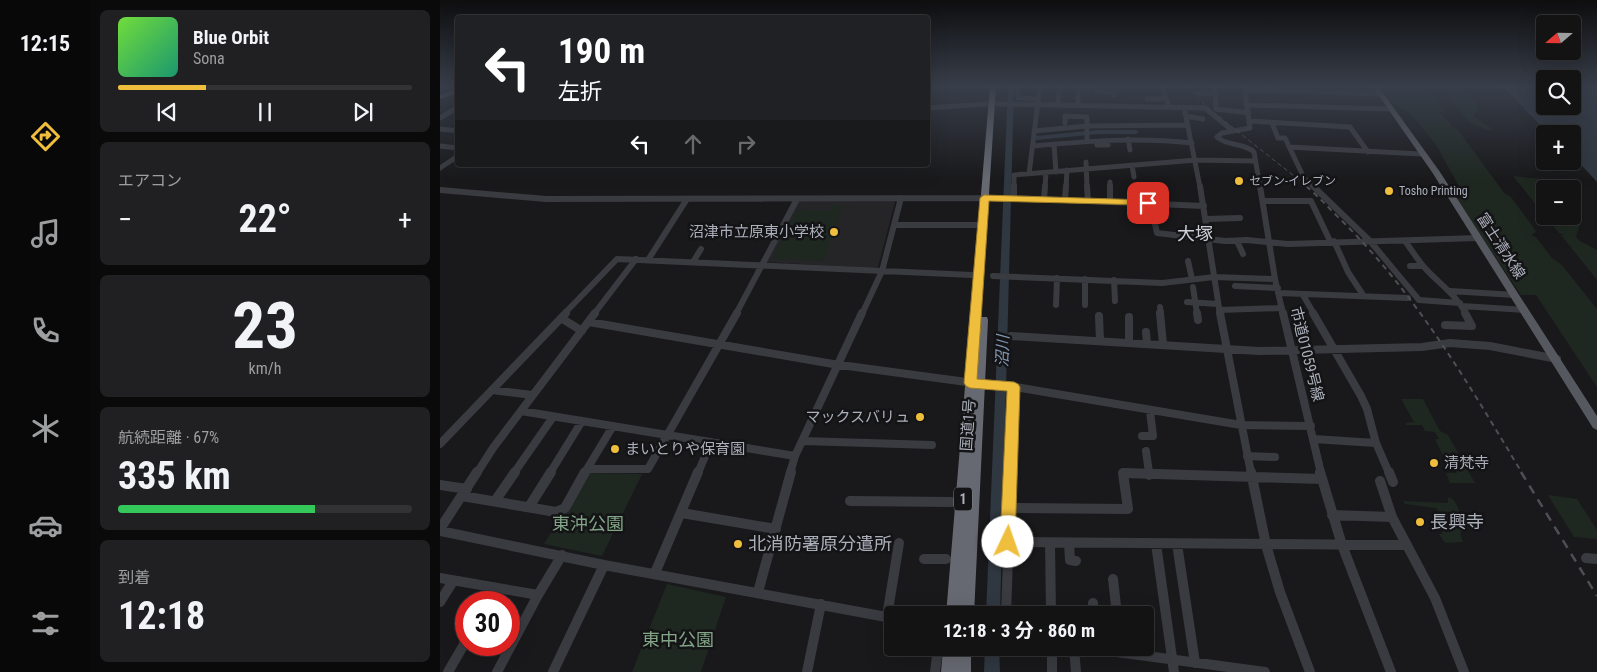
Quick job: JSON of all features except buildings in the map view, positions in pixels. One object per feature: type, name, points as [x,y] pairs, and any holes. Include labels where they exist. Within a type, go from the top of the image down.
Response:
[{"type":"highway","name":"国道1号","points":[[992,117],[992,198]]},
{"type":"highway","name":"国道1号","points":[[967,606],[992,198],[1000,117]]},
{"type":"highway","name":"国道1号","points":[[955,606],[981,385]]},
{"type":"highway","points":[[950,672],[951,656]]},
{"type":"highway","points":[[962,672],[963,656]]},
{"type":"main road","name":"富士清水線","points":[[1397,117],[1416,142],[1557,359],[1597,425]]},
{"type":"street","points":[[1029,174],[1036,117]]},
{"type":"street","points":[[1065,117],[1065,123]]},
{"type":"street","points":[[1087,117],[1088,140]]},
{"type":"street","points":[[1186,117],[1204,206],[1225,348],[1266,545],[1280,592],[1310,672]]},
{"type":"street","points":[[1194,117],[1203,119]]},
{"type":"street","points":[[1216,117],[1233,131]]},
{"type":"street","points":[[1013,198],[1014,175],[1056,172],[1086,165],[1132,165],[1196,160],[1255,161],[1254,152],[1250,147],[1225,144],[1217,138],[1219,134],[1250,128],[1249,117]]},
{"type":"street","points":[[1259,117],[1272,123],[1350,127],[1368,152]]},
{"type":"street","points":[[1272,123],[1278,138],[1286,138],[1304,178],[1370,241],[1419,300],[1525,310]]},
{"type":"street","points":[[1034,132],[1087,126],[1188,125]]},
{"type":"street","points":[[440,129],[455,131]]},
{"type":"street","points":[[1098,144],[1128,139],[1192,142]]},
{"type":"street","points":[[1128,139],[1130,150]]},
{"type":"street","points":[[1033,146],[1088,140],[1108,145]]},
{"type":"street","points":[[1054,144],[1056,172]]},
{"type":"street","points":[[440,146],[455,148]]},
{"type":"street","points":[[440,151],[447,147]]},
{"type":"street","points":[[1289,147],[1421,154]]},
{"type":"street","points":[[447,154],[455,149]]},
{"type":"street","points":[[441,167],[455,158]]},
{"type":"street","name":"市道01059号線","points":[[1255,161],[1275,279],[1322,479],[1342,545],[1390,672]]},
{"type":"street","points":[[1086,165],[1088,200]]},
{"type":"street","points":[[1132,165],[1134,177]]},
{"type":"street","points":[[1065,199],[1067,170]]},
{"type":"street","points":[[1044,199],[1046,173]]},
{"type":"street","points":[[1110,182],[1110,202]]},
{"type":"street","points":[[440,190],[546,199],[1013,198],[1204,206]]},
{"type":"street","points":[[1134,191],[1134,202]]},
{"type":"street","points":[[587,469],[648,469],[720,345],[797,198]]},
{"type":"street","points":[[758,592],[795,456],[882,271],[900,198]]},
{"type":"street","points":[[648,260],[686,199]]},
{"type":"street","points":[[1263,201],[1312,201],[1348,272],[1363,295]]},
{"type":"street","points":[[1148,203],[1151,206],[1157,233],[1288,244],[1332,241],[1478,238]]},
{"type":"street","points":[[1206,219],[1240,218]]},
{"type":"street","points":[[894,225],[976,225]]},
{"type":"street","points":[[1237,241],[1243,254]]},
{"type":"street","points":[[1405,241],[1423,266],[1461,304],[1472,326],[1445,324]]},
{"type":"street","points":[[693,262],[701,250]]},
{"type":"street","points":[[440,444],[617,259],[972,274]]},
{"type":"street","points":[[636,259],[493,448],[441,532],[604,565],[884,616]]},
{"type":"street","points":[[1188,261],[1192,283],[1191,302],[1198,320]]},
{"type":"street","points":[[1410,266],[1423,266]]},
{"type":"street","points":[[995,276],[1162,283],[1192,283],[1214,277],[1275,279]]},
{"type":"street","points":[[1056,305],[1057,278]]},
{"type":"street","points":[[1085,279],[1085,305]]},
{"type":"street","points":[[1114,280],[1115,302]]},
{"type":"street","points":[[1235,286],[1303,294],[1408,298]]},
{"type":"street","points":[[1450,291],[1515,295]]},
{"type":"street","points":[[1475,293],[1485,307]]},
{"type":"street","points":[[1303,294],[1363,402],[1376,443],[1393,482]]},
{"type":"street","points":[[1191,302],[1219,307],[1282,308]]},
{"type":"street","points":[[1160,307],[1163,344]]},
{"type":"street","points":[[1099,316],[1100,341]]},
{"type":"street","points":[[1129,317],[1129,342]]},
{"type":"street","points":[[561,318],[582,331]]},
{"type":"street","points":[[589,322],[837,366],[981,385],[1012,386],[1241,425],[1311,426]]},
{"type":"street","points":[[1146,332],[1147,343]]},
{"type":"street","points":[[1011,336],[1259,351],[1422,347],[1450,344],[1490,346],[1557,359]]},
{"type":"street","points":[[1006,606],[1012,386]]},
{"type":"street","points":[[492,390],[532,395]]},
{"type":"street","points":[[520,411],[795,456]]},
{"type":"street","points":[[1142,436],[1153,436],[1150,411]]},
{"type":"street","points":[[495,501],[553,417]]},
{"type":"street","points":[[529,507],[582,421]]},
{"type":"street","points":[[440,485],[495,501],[556,512],[565,508],[613,426]]},
{"type":"street","points":[[1313,438],[1376,443]]},
{"type":"street","points":[[803,441],[932,445]]},
{"type":"street","points":[[656,573],[711,442]]},
{"type":"street","points":[[1146,451],[1149,475]]},
{"type":"street","points":[[1247,456],[1275,458]]},
{"type":"street","points":[[1010,508],[1128,509],[1123,473],[1322,479]]},
{"type":"street","points":[[1380,481],[1392,517],[1435,598],[1464,672]]},
{"type":"street","points":[[850,501],[951,502]]},
{"type":"street","points":[[682,513],[776,529]]},
{"type":"street","points":[[1332,515],[1392,517]]},
{"type":"street","points":[[1008,542],[1407,545]]},
{"type":"street","points":[[891,606],[899,543]]},
{"type":"street","points":[[1050,543],[1051,606]]},
{"type":"street","points":[[1069,543],[1070,560],[1076,561]]},
{"type":"street","points":[[1156,544],[1174,672]]},
{"type":"street","points":[[1177,544],[1195,662]]},
{"type":"street","points":[[497,672],[538,595],[562,555]]},
{"type":"street","points":[[924,559],[946,559]]},
{"type":"street","points":[[553,672],[604,565]]},
{"type":"street","points":[[440,578],[538,595]]},
{"type":"street","points":[[1113,579],[1116,606]]},
{"type":"street","points":[[440,602],[453,581]]},
{"type":"street","points":[[807,672],[822,604]]},
{"type":"street","points":[[1154,655],[1172,660],[1265,672]]},
{"type":"street","points":[[448,672],[457,656]]},
{"type":"street","points":[[935,672],[937,656]]},
{"type":"street","points":[[1052,656],[1052,672]]},
{"type":"street","points":[[1075,656],[1076,672]]},
{"type":"shaded area","points":[[1533,117],[1597,117],[1597,182],[1581,165],[1581,125],[1540,125]]},
{"type":"shaded area","name":"沼津市立原東小学校","points":[[891,200],[895,202],[878,267],[765,262],[798,201]]},
{"type":"green space","points":[[1414,117],[1443,117],[1458,130],[1505,194],[1510,196],[1534,228],[1536,232],[1531,235],[1536,237],[1552,258],[1562,265],[1597,309],[1597,387],[1536,295],[1521,295],[1456,199],[1465,197],[1436,145]]},
{"type":"green space","points":[[1465,117],[1476,117],[1494,132],[1470,123]]},
{"type":"green space","points":[[1513,176],[1542,179],[1536,180],[1536,205]]},
{"type":"green space","points":[[833,205],[843,205],[824,261],[772,259],[797,210],[830,211]]},
{"type":"green space","points":[[1552,225],[1580,225],[1576,237],[1597,250],[1597,280],[1561,235],[1565,235],[1559,233]]},
{"type":"green space","points":[[1401,399],[1423,399],[1440,431],[1448,435],[1475,483],[1450,483],[1446,473],[1457,473],[1449,458],[1444,458],[1435,439],[1439,439],[1435,432],[1425,431],[1422,425],[1406,425],[1406,423],[1414,422]]},
{"type":"green space","name":"東沖公園","points":[[588,473],[642,474],[602,556],[544,544]]},
{"type":"green space","points":[[1548,495],[1577,499],[1597,530],[1597,539],[1574,537]]},
{"type":"green space","points":[[1448,497],[1454,500],[1468,528],[1460,533],[1463,542],[1445,543],[1439,534],[1442,534],[1443,528],[1451,526],[1436,508],[1405,504],[1403,501],[1448,503]]},
{"type":"green space","name":"東中公園","points":[[667,584],[726,597],[701,672],[632,672]]},
{"type":"waterway","name":"沼川","points":[[993,606],[1010,117]]},
{"type":"waterway","points":[[1036,138],[1098,132],[1136,132]]},
{"type":"waterway","name":"沼川","points":[[992,656],[992,672]]},
{"type":"railway","points":[[1220,117],[1308,187]]},
{"type":"railway","points":[[1306,186],[1366,247],[1416,307],[1439,339],[1522,473]]},
{"type":"railway","points":[[1521,472],[1597,596]]},
{"type":"place","name":"セブン-イレブン","points":[[1239,181]]},
{"type":"place","name":"Tosho Printing","points":[[1389,191]]},
{"type":"place","name":"沼津市立原東小学校","points":[[834,232]]},
{"type":"place","name":"マックスバリュ","points":[[920,417]]},
{"type":"place","name":"まいとりや保育園","points":[[615,449]]},
{"type":"place","name":"清梵寺","points":[[1434,463]]},
{"type":"place","name":"長興寺","points":[[1420,522]]},
{"type":"place","name":"北消防署原分遣所","points":[[738,544]]},
{"type":"district","name":"大塚","points":[[1195,234]]},
{"type":"route","points":[[1008,542],[1014,387],[986,386],[970,383],[984,198],[1148,203]]}]
